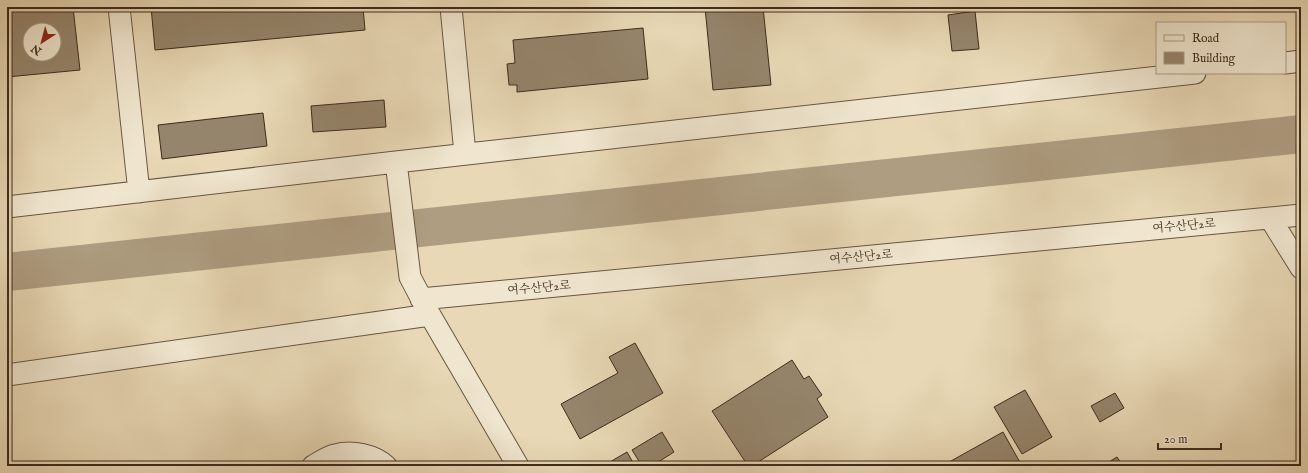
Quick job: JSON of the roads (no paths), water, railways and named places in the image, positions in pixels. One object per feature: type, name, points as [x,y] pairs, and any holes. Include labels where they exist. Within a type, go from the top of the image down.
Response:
[{"type":"street","points":[[119,7],[139,192]]},
{"type":"street","points":[[451,7],[465,154]]},
{"type":"street","points":[[1286,63],[1301,61]]},
{"type":"street","points":[[7,207],[465,154],[1186,74]]},
{"type":"street","points":[[396,162],[410,277],[518,466]]},
{"type":"street","name":"여수산단2로","points":[[7,375],[426,307],[1301,215]]},
{"type":"street","points":[[1270,218],[1301,268]]},
{"type":"street","points":[[313,466],[334,455],[346,453],[374,458],[386,466]]},
{"type":"waterway","points":[[7,272],[1301,134]]}]
